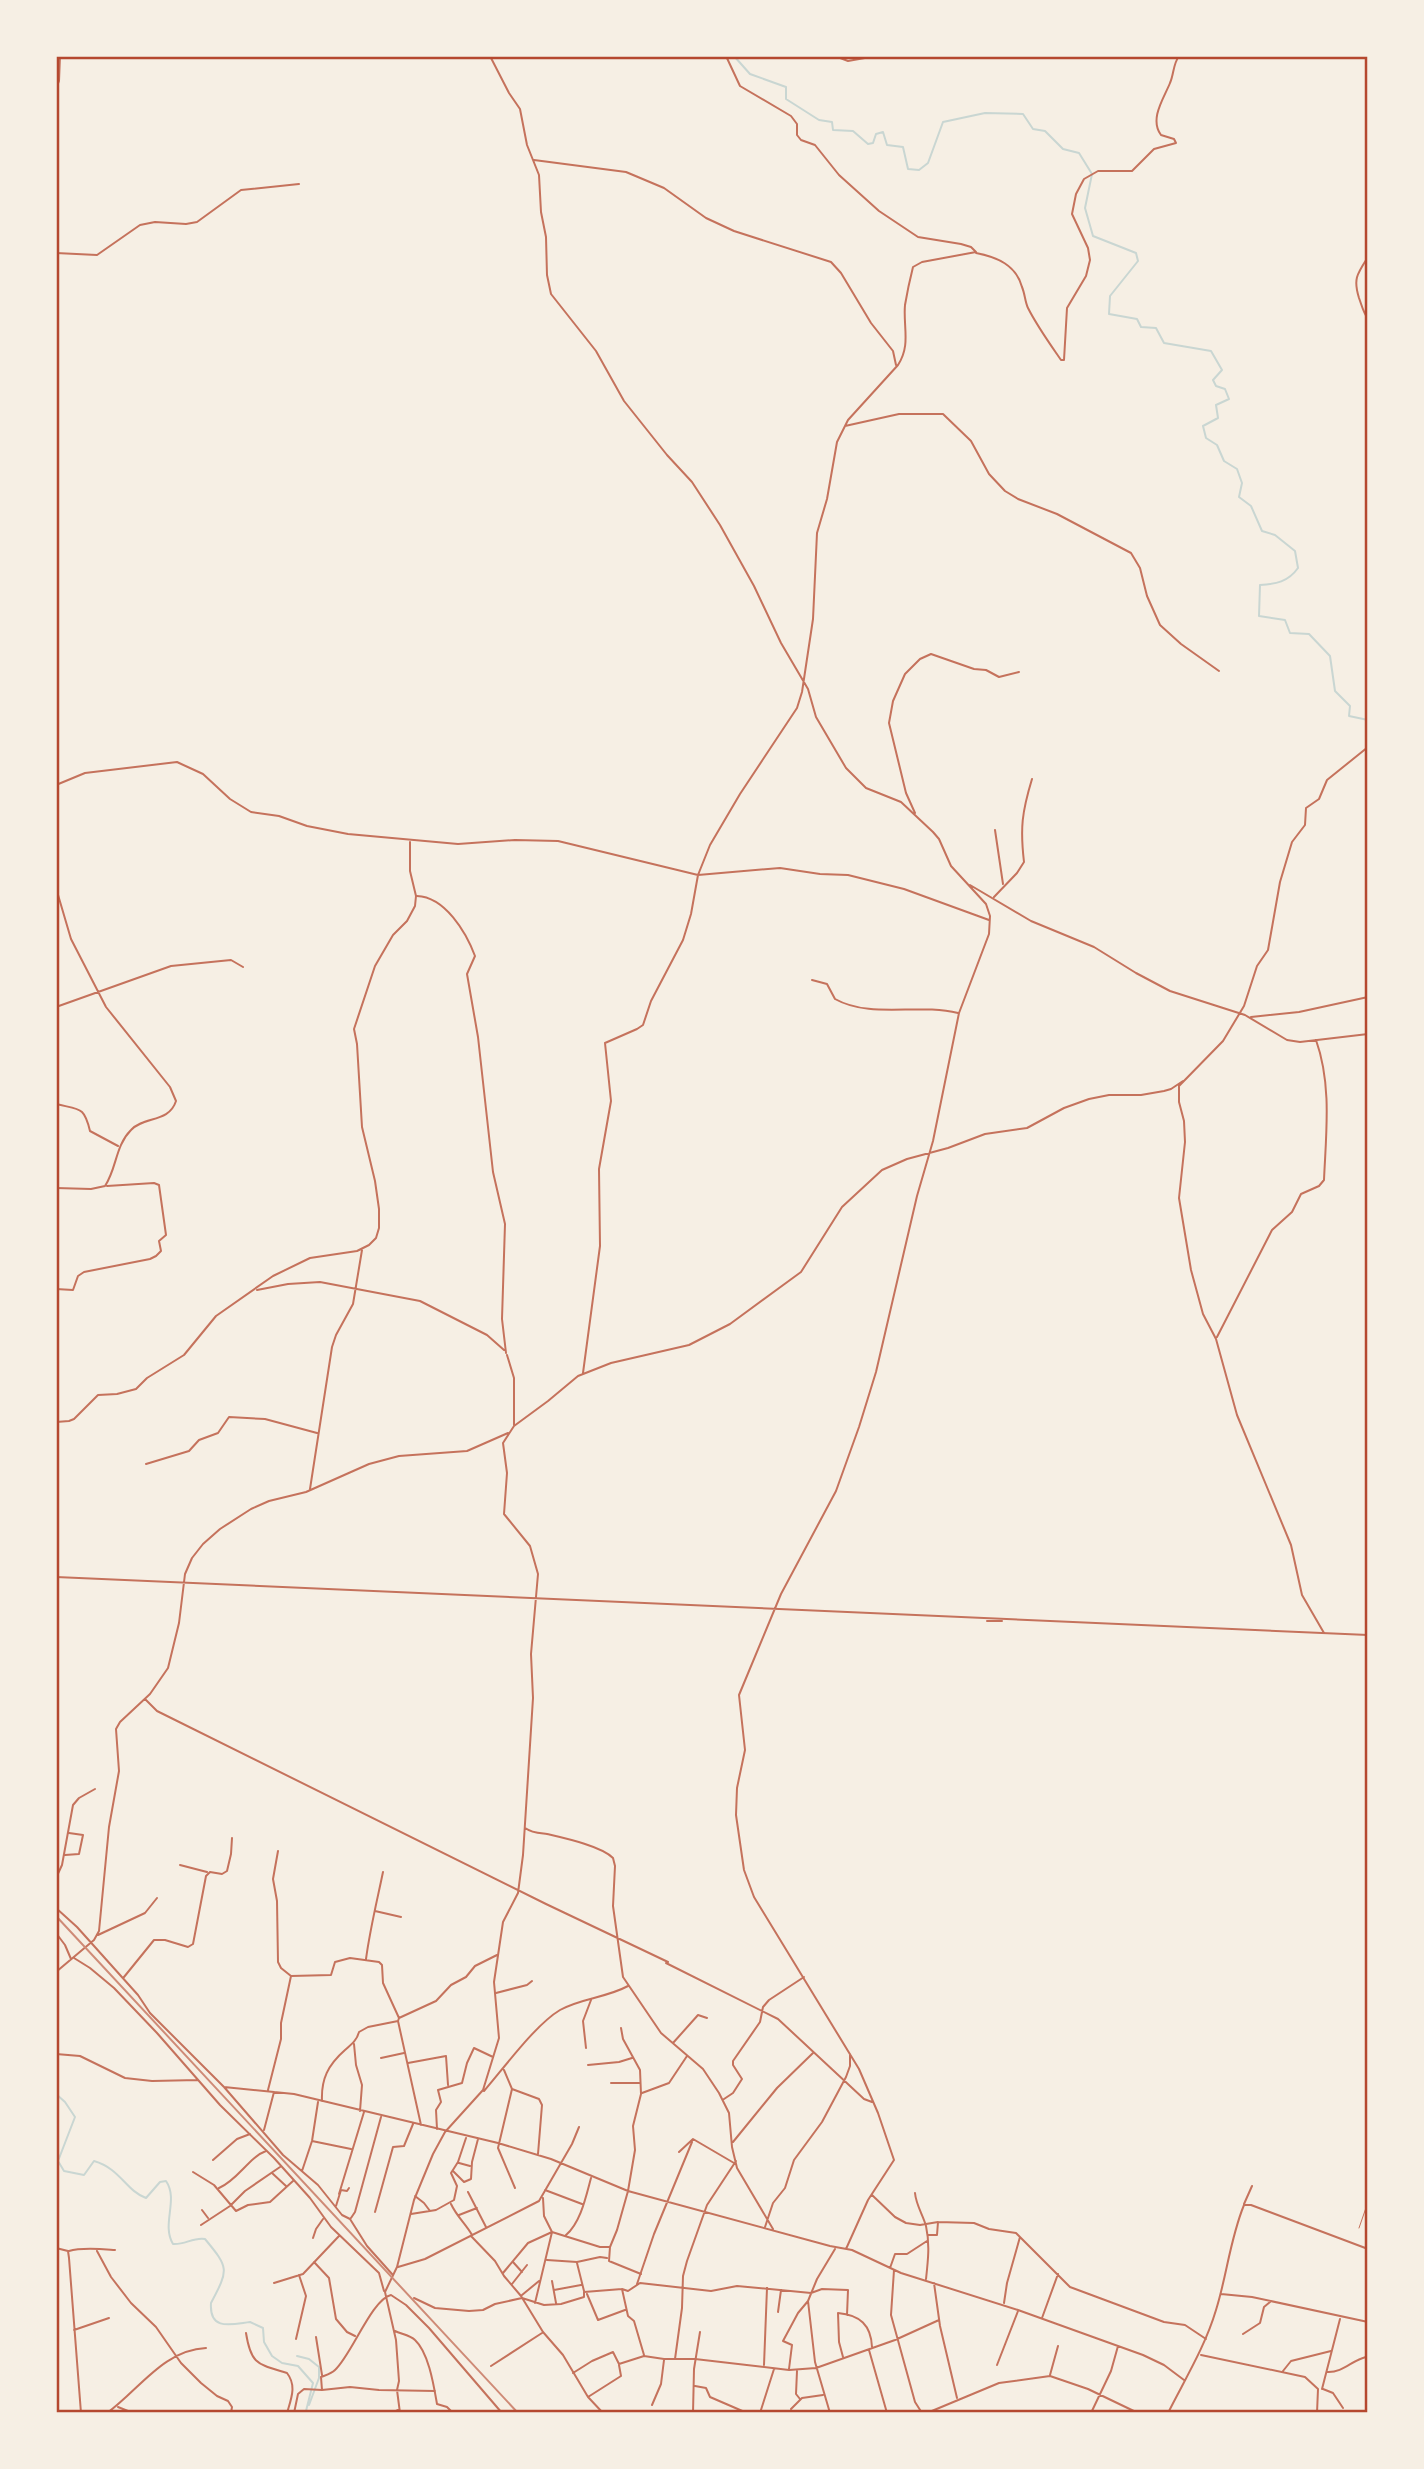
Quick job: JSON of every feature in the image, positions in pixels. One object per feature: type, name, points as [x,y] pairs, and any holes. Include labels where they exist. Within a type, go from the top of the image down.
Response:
[{"type":"street","points":[[56,89],[60,56]]},
{"type":"street","points":[[490,56],[520,109],[540,179],[547,275],[551,293],[596,351],[628,405],[697,489],[750,577],[773,628],[810,695],[816,716],[850,774],[869,790],[901,802],[939,839],[949,863],[986,904],[990,920],[989,934],[959,1013],[930,1153],[917,1196],[877,1372],[854,1444],[836,1490],[774,1608],[757,1656],[739,1695],[745,1750],[737,1788],[736,1815],[744,1870],[754,1897],[804,1976],[827,2020],[850,2053],[873,2102],[894,2160],[871,2194],[846,2249]]},
{"type":"street","points":[[726,56],[740,86],[760,95],[771,106],[782,109],[791,116],[797,124],[797,135],[801,140],[815,145],[839,175],[879,211],[918,237],[961,244],[973,248],[975,253]]},
{"type":"street","points":[[835,56],[848,61],[876,56]]},
{"type":"street","points":[[583,1373],[600,1246],[599,1169],[611,1101],[604,1044],[637,1029],[644,1022],[651,1001],[685,934],[698,875],[707,851],[726,816],[794,715],[804,683],[813,619],[817,533],[827,499],[837,442],[844,426],[904,356],[905,305],[913,267],[954,254],[975,253],[1000,259],[1016,273],[1029,311],[1064,360],[1068,308],[1086,276],[1090,260],[1088,248],[1072,214],[1076,194],[1084,179],[1098,171],[1132,171],[1154,149],[1176,144],[1174,139],[1161,135],[1157,127],[1159,104],[1170,84],[1179,56]]},
{"type":"street","points":[[533,160],[626,172],[664,188],[706,218],[734,232],[831,262],[893,351],[896,367]]},
{"type":"street","points":[[56,253],[97,255],[140,225],[155,222],[197,222],[241,190],[299,184]]},
{"type":"street","points":[[1368,257],[1357,275],[1355,285],[1368,320]]},
{"type":"street","points":[[844,426],[899,414],[943,414],[971,441],[989,474],[1005,491],[1057,514],[1131,553],[1140,568],[1147,596],[1160,625],[1181,645],[1219,671]]},
{"type":"street","points":[[916,817],[906,793],[888,726],[893,701],[905,674],[920,659],[932,654],[974,669],[986,670],[999,677],[1018,672]]},
{"type":"street","points":[[1368,689],[1368,694]]},
{"type":"street","points":[[482,2093],[499,2038],[495,1994],[504,1920],[519,1890],[533,1702],[531,1654],[538,1574],[533,1551],[527,1540],[504,1514],[507,1473],[503,1443],[509,1432],[583,1373],[611,1363],[689,1345],[730,1324],[801,1272],[842,1208],[882,1170],[907,1159],[992,1132],[1027,1128],[1064,1108],[1089,1099],[1164,1091],[1182,1081],[1223,1041],[1240,1013],[1257,966],[1268,950],[1280,882],[1292,842],[1305,825],[1306,808],[1319,799],[1327,780],[1368,747]]},
{"type":"street","points":[[56,785],[67,779],[98,771],[173,762],[198,771],[230,799],[256,814],[279,816],[307,826],[348,834],[458,844],[515,840],[558,841],[698,875],[780,868],[857,876],[921,894],[990,920]]},
{"type":"street","points":[[993,898],[1025,861],[1021,843],[1022,818],[1032,779]]},
{"type":"street","points":[[995,831],[1004,880],[1001,888]]},
{"type":"street","points":[[56,1422],[74,1419],[98,1395],[136,1389],[147,1378],[180,1358],[212,1320],[273,1276],[310,1258],[340,1255],[362,1249],[377,1235],[379,1217],[375,1181],[362,1127],[354,1029],[372,973],[393,935],[410,916],[416,897],[410,871],[410,841]]},
{"type":"street","points":[[968,884],[1031,921],[1094,947],[1136,974],[1170,991],[1240,1013],[1287,1040],[1300,1042],[1367,1033]]},
{"type":"street","points":[[56,888],[71,939],[111,1015],[176,1098],[176,1104],[170,1112],[134,1127],[119,1146],[106,1186]]},
{"type":"street","points":[[416,897],[433,899],[444,909],[468,940],[475,956],[474,962],[468,968],[468,979],[477,1027],[492,1172],[505,1224],[502,1319],[506,1353],[514,1378],[514,1426]]},
{"type":"street","points":[[56,1007],[149,972],[178,965],[231,960],[243,967]]},
{"type":"street","points":[[812,980],[827,984],[835,999],[854,1006],[940,1009],[959,1013]]},
{"type":"street","points":[[1250,1018],[1299,1012],[1368,997]]},
{"type":"street","points":[[1216,1339],[1272,1230],[1292,1212],[1301,1195],[1319,1186],[1324,1180],[1328,1103],[1322,1073],[1323,1064],[1315,1039]]},
{"type":"street","points":[[1182,1081],[1178,1092],[1185,1142],[1179,1198],[1191,1270],[1202,1309],[1216,1339],[1237,1415],[1291,1545],[1302,1595],[1325,1634]]},
{"type":"street","points":[[56,1104],[83,1112],[88,1117],[90,1131],[119,1146]]},
{"type":"street","points":[[56,1188],[91,1189],[154,1183],[159,1185],[166,1235],[159,1241],[161,1251],[150,1259],[84,1272],[78,1276],[73,1290],[56,1289]]},
{"type":"street","points":[[310,1490],[334,1341],[353,1304],[362,1249]]},
{"type":"street","points":[[255,1290],[313,1282],[427,1303],[487,1335],[506,1353]]},
{"type":"street","points":[[146,1464],[189,1451],[199,1440],[216,1435],[229,1417],[265,1419],[318,1434]]},
{"type":"street","points":[[97,1935],[109,1827],[118,1779],[116,1730],[124,1718],[145,1699],[170,1663],[185,1574],[192,1558],[207,1539],[262,1504],[310,1490],[378,1461],[411,1455],[467,1451],[509,1432]]},
{"type":"street","points":[[56,1577],[1368,1635]]},
{"type":"street","points":[[145,1699],[157,1711],[779,2019],[866,2100],[873,2102]]},
{"type":"street","points":[[56,1878],[61,1870],[74,1802],[94,1788]]},
{"type":"street","points":[[525,1828],[530,1832],[551,1835],[606,1852],[613,1858],[613,1906],[621,1973],[658,2029],[703,2069],[723,2099],[730,2120],[735,2162],[774,2230]]},
{"type":"street","points":[[64,1855],[79,1854],[83,1840],[83,1835],[68,1833]]},
{"type":"street","points":[[180,1865],[222,1874],[227,1871],[232,1854],[232,1838]]},
{"type":"street","points":[[278,1851],[273,1879],[277,1901],[278,1962],[281,1968],[291,1976],[331,1975],[337,1960],[381,1963],[383,1983],[398,2020],[421,2126]]},
{"type":"street","points":[[366,1960],[373,1928],[373,1911],[383,1872]]},
{"type":"street","points":[[123,1978],[154,1940],[188,1947],[193,1944],[208,1873]]},
{"type":"street","points":[[56,1972],[97,1935],[145,1913],[157,1898]]},
{"type":"street","points":[[56,1908],[91,1942],[150,2013],[224,2087],[301,2172],[318,2185],[342,2215],[350,2219],[367,2246],[393,2274]]},
{"type":"street","points":[[373,1911],[401,1917]]},
{"type":"street","points":[[56,1933],[73,1959],[90,1968],[118,1992],[220,2105],[281,2166],[324,2219],[379,2273],[395,2331],[400,2381],[397,2390],[399,2411],[392,2413]]},
{"type":"street","points":[[301,2172],[312,2141],[322,2080],[340,2054],[353,2043],[363,2029],[398,2020],[436,2001],[452,1985],[466,1977],[475,1966],[498,1955]]},
{"type":"street","points":[[268,2090],[281,2039],[281,2023],[291,1976]]},
{"type":"street","points":[[723,2099],[733,2093],[742,2079],[733,2063],[760,2022],[762,2011],[773,1995],[804,1976]]},
{"type":"street","points":[[495,1994],[527,1985],[532,1981]]},
{"type":"street","points":[[322,2376],[337,2369],[385,2294],[397,2267],[415,2196],[445,2132],[555,2013],[628,1985]]},
{"type":"street","points":[[586,2049],[583,2021],[592,1999]]},
{"type":"street","points":[[673,2043],[698,2015],[707,2018]]},
{"type":"street","points":[[621,2028],[623,2039],[640,2070],[641,2094],[633,2126],[635,2150],[628,2191],[609,2258],[610,2262],[641,2274]]},
{"type":"street","points":[[353,2043],[362,2085],[360,2111]]},
{"type":"street","points":[[437,2130],[436,2110],[441,2102],[438,2090],[462,2083],[474,2048],[493,2057]]},
{"type":"street","points":[[381,2058],[405,2052]]},
{"type":"street","points":[[732,2143],[777,2088],[813,2052]]},
{"type":"street","points":[[765,2227],[773,2203],[785,2188],[794,2160],[822,2122],[844,2080],[850,2066],[850,2053]]},
{"type":"street","points":[[56,2054],[83,2057],[125,2078],[152,2081],[200,2080]]},
{"type":"street","points":[[641,2094],[669,2083],[687,2055]]},
{"type":"street","points":[[408,2063],[446,2056],[448,2086]]},
{"type":"street","points":[[588,2065],[633,2058]]},
{"type":"street","points":[[503,2070],[512,2089],[498,2143],[499,2154],[515,2188]]},
{"type":"street","points":[[611,2083],[640,2083]]},
{"type":"street","points":[[224,2087],[275,2091],[498,2143],[561,2163],[628,2191],[846,2249],[892,2270],[1018,2310],[1157,2361],[1184,2380]]},
{"type":"street","points":[[512,2089],[538,2099],[542,2105],[537,2155]]},
{"type":"street","points":[[264,2132],[275,2091]]},
{"type":"street","points":[[336,2207],[364,2112]]},
{"type":"street","points":[[350,2219],[355,2212],[382,2115]]},
{"type":"street","points":[[375,2212],[393,2147],[404,2146],[413,2124]]},
{"type":"street","points":[[534,2303],[539,2295],[552,2232],[544,2216],[543,2197],[579,2127]]},
{"type":"street","points":[[213,2160],[237,2139],[251,2134]]},
{"type":"street","points":[[411,2214],[430,2212],[451,2203],[456,2190],[453,2170],[466,2137]]},
{"type":"street","points":[[453,2170],[459,2178],[467,2182],[472,2178],[471,2167],[478,2139]]},
{"type":"street","points":[[679,2152],[693,2139],[735,2162]]},
{"type":"street","points":[[312,2141],[352,2149]]},
{"type":"street","points":[[585,2292],[622,2288],[632,2291],[637,2285],[654,2234],[692,2142]]},
{"type":"street","points":[[217,2189],[234,2179],[258,2155],[267,2151]]},
{"type":"street","points":[[458,2162],[471,2167]]},
{"type":"street","points":[[675,2360],[684,2273],[705,2211],[735,2162]]},
{"type":"street","points":[[201,2225],[281,2166]]},
{"type":"street","points":[[193,2172],[217,2189],[237,2211],[248,2205],[270,2202],[294,2181]]},
{"type":"street","points":[[270,2172],[286,2186]]},
{"type":"street","points":[[566,2235],[573,2227],[583,2205],[591,2176]]},
{"type":"street","points":[[1168,2413],[1206,2339],[1235,2230],[1252,2186]]},
{"type":"street","points":[[339,2194],[341,2190],[347,2191],[349,2188]]},
{"type":"street","points":[[545,2190],[583,2205]]},
{"type":"street","points":[[468,2192],[486,2228]]},
{"type":"street","points":[[915,2193],[928,2241],[926,2280]]},
{"type":"street","points":[[871,2194],[906,2223],[974,2223],[989,2229],[1014,2233],[1058,2273],[1065,2283],[1083,2293],[1164,2322],[1185,2325],[1206,2339]]},
{"type":"street","points":[[415,2196],[427,2205],[430,2212]]},
{"type":"street","points":[[397,2267],[421,2261],[543,2197]]},
{"type":"street","points":[[451,2203],[472,2236],[493,2258],[522,2297],[542,2332],[563,2355],[588,2397],[603,2413]]},
{"type":"street","points":[[1244,2205],[1251,2205],[1368,2249]]},
{"type":"street","points":[[457,2216],[478,2208]]},
{"type":"street","points":[[202,2210],[209,2219]]},
{"type":"street","points":[[313,2238],[324,2219]]},
{"type":"street","points":[[927,2235],[937,2235],[938,2222]]},
{"type":"street","points":[[503,2274],[528,2243],[552,2232],[600,2247],[610,2247]]},
{"type":"street","points":[[274,2283],[299,2275],[340,2235]]},
{"type":"street","points":[[1003,2305],[1020,2236]]},
{"type":"street","points":[[922,2413],[915,2402],[891,2311],[892,2270],[895,2253],[907,2254],[928,2241]]},
{"type":"street","points":[[56,2248],[68,2251],[82,2248],[115,2250]]},
{"type":"street","points":[[789,2370],[793,2345],[783,2341],[836,2248]]},
{"type":"street","points":[[68,2251],[81,2413]]},
{"type":"street","points":[[97,2251],[111,2277],[141,2314],[208,2390],[228,2401],[232,2407],[231,2413]]},
{"type":"street","points":[[546,2260],[577,2262],[600,2257],[609,2258]]},
{"type":"street","points":[[513,2261],[522,2272]]},
{"type":"street","points":[[314,2262],[329,2278],[336,2319],[347,2332],[356,2337]]},
{"type":"street","points":[[577,2262],[582,2285],[598,2320],[626,2310]]},
{"type":"street","points":[[511,2284],[527,2265]]},
{"type":"street","points":[[1041,2319],[1058,2273]]},
{"type":"street","points":[[296,2339],[306,2296],[299,2275]]},
{"type":"street","points":[[414,2298],[435,2308],[483,2310],[522,2297],[540,2280]]},
{"type":"street","points":[[552,2281],[556,2304]]},
{"type":"street","points":[[934,2282],[939,2320],[958,2399]]},
{"type":"street","points":[[554,2290],[582,2285]]},
{"type":"street","points":[[637,2285],[711,2291],[737,2286],[811,2293],[822,2288],[848,2290],[847,2315]]},
{"type":"street","points":[[622,2288],[626,2310],[634,2321],[644,2356]]},
{"type":"street","points":[[764,2366],[766,2288]]},
{"type":"street","points":[[778,2312],[781,2289]]},
{"type":"street","points":[[522,2297],[534,2303],[556,2304],[584,2297],[585,2292]]},
{"type":"street","points":[[385,2294],[406,2305],[501,2412]]},
{"type":"street","points":[[1220,2294],[1242,2295],[1368,2322]]},
{"type":"street","points":[[808,2301],[816,2368],[830,2413]]},
{"type":"street","points":[[1243,2334],[1260,2323],[1264,2307],[1271,2301]]},
{"type":"street","points":[[997,2365],[1018,2310]]},
{"type":"street","points":[[844,2358],[839,2344],[838,2313],[869,2327],[872,2347]]},
{"type":"street","points":[[1317,2413],[1320,2389],[1340,2317]]},
{"type":"street","points":[[74,2330],[109,2318]]},
{"type":"street","points":[[619,2364],[644,2356],[789,2370],[816,2368],[930,2326],[939,2320]]},
{"type":"street","points":[[395,2331],[418,2343],[428,2365],[437,2404],[447,2407],[452,2413]]},
{"type":"street","points":[[491,2366],[542,2332]]},
{"type":"street","points":[[693,2413],[695,2359],[700,2332]]},
{"type":"street","points":[[246,2333],[248,2347],[255,2360],[268,2368],[287,2373],[292,2379],[293,2392],[287,2413]]},
{"type":"street","points":[[316,2337],[322,2390]]},
{"type":"street","points":[[1049,2376],[1058,2346]]},
{"type":"street","points":[[1091,2413],[1111,2371],[1118,2346]]},
{"type":"street","points":[[107,2413],[146,2377],[190,2350],[206,2348]]},
{"type":"street","points":[[868,2349],[887,2413]]},
{"type":"street","points":[[1282,2372],[1287,2364],[1294,2360],[1331,2351]]},
{"type":"street","points":[[573,2373],[592,2361],[613,2353],[621,2376],[588,2397]]},
{"type":"street","points":[[1200,2355],[1305,2377],[1320,2389],[1332,2393],[1343,2408]]},
{"type":"street","points":[[1326,2372],[1337,2371],[1356,2359],[1367,2357]]},
{"type":"street","points":[[652,2405],[663,2377],[664,2359]]},
{"type":"street","points":[[760,2413],[775,2368]]},
{"type":"street","points":[[797,2370],[796,2394],[800,2399]]},
{"type":"street","points":[[927,2413],[999,2383],[1049,2376],[1138,2413]]},
{"type":"street","points":[[294,2413],[298,2395],[304,2389],[350,2387],[435,2391]]},
{"type":"street","points":[[694,2387],[706,2388],[710,2397],[747,2413]]},
{"type":"street","points":[[791,2409],[800,2399],[825,2395]]},
{"type":"street","points":[[116,2407],[133,2413]]},
{"type":"street","points":[[495,2413],[501,2412]]},
{"type":"lane","points":[[1359,2228],[1368,2202]]},
{"type":"waterway","points":[[734,56],[750,74],[786,87],[786,99],[819,120],[832,122],[833,130],[853,131],[868,144],[873,143],[876,134],[883,132],[887,145],[903,147],[908,169],[919,170],[928,163],[943,122],[985,113],[1023,114],[1033,129],[1045,131],[1063,149],[1079,153],[1092,174],[1085,208],[1093,236],[1136,253],[1138,261],[1110,296],[1109,314],[1137,319],[1141,327],[1156,328],[1164,343],[1211,351],[1222,370],[1213,380],[1216,386],[1225,389],[1229,399],[1216,405],[1218,418],[1203,426],[1206,438],[1217,445],[1224,461],[1237,469],[1242,483],[1239,497],[1251,506],[1262,531],[1275,535],[1295,551],[1298,568],[1294,573],[1281,581],[1260,585],[1259,616],[1285,620],[1290,633],[1309,634],[1330,656],[1335,691],[1350,706],[1349,716],[1368,720]]},
{"type":"waterway","points":[[56,2094],[75,2117],[58,2161],[64,2171],[84,2175],[94,2161],[111,2169],[133,2190],[146,2198],[160,2182],[166,2181],[171,2196],[169,2228],[173,2244],[205,2239],[222,2263],[224,2269],[221,2283],[211,2303],[214,2318],[223,2324],[250,2322],[263,2328],[264,2342],[272,2356],[282,2363],[298,2366],[313,2383],[306,2411]]},
{"type":"waterway","points":[[297,2356],[309,2359],[319,2367],[319,2378],[309,2405]]},
{"type":"railway","points":[[56,1916],[518,2413]]}]
